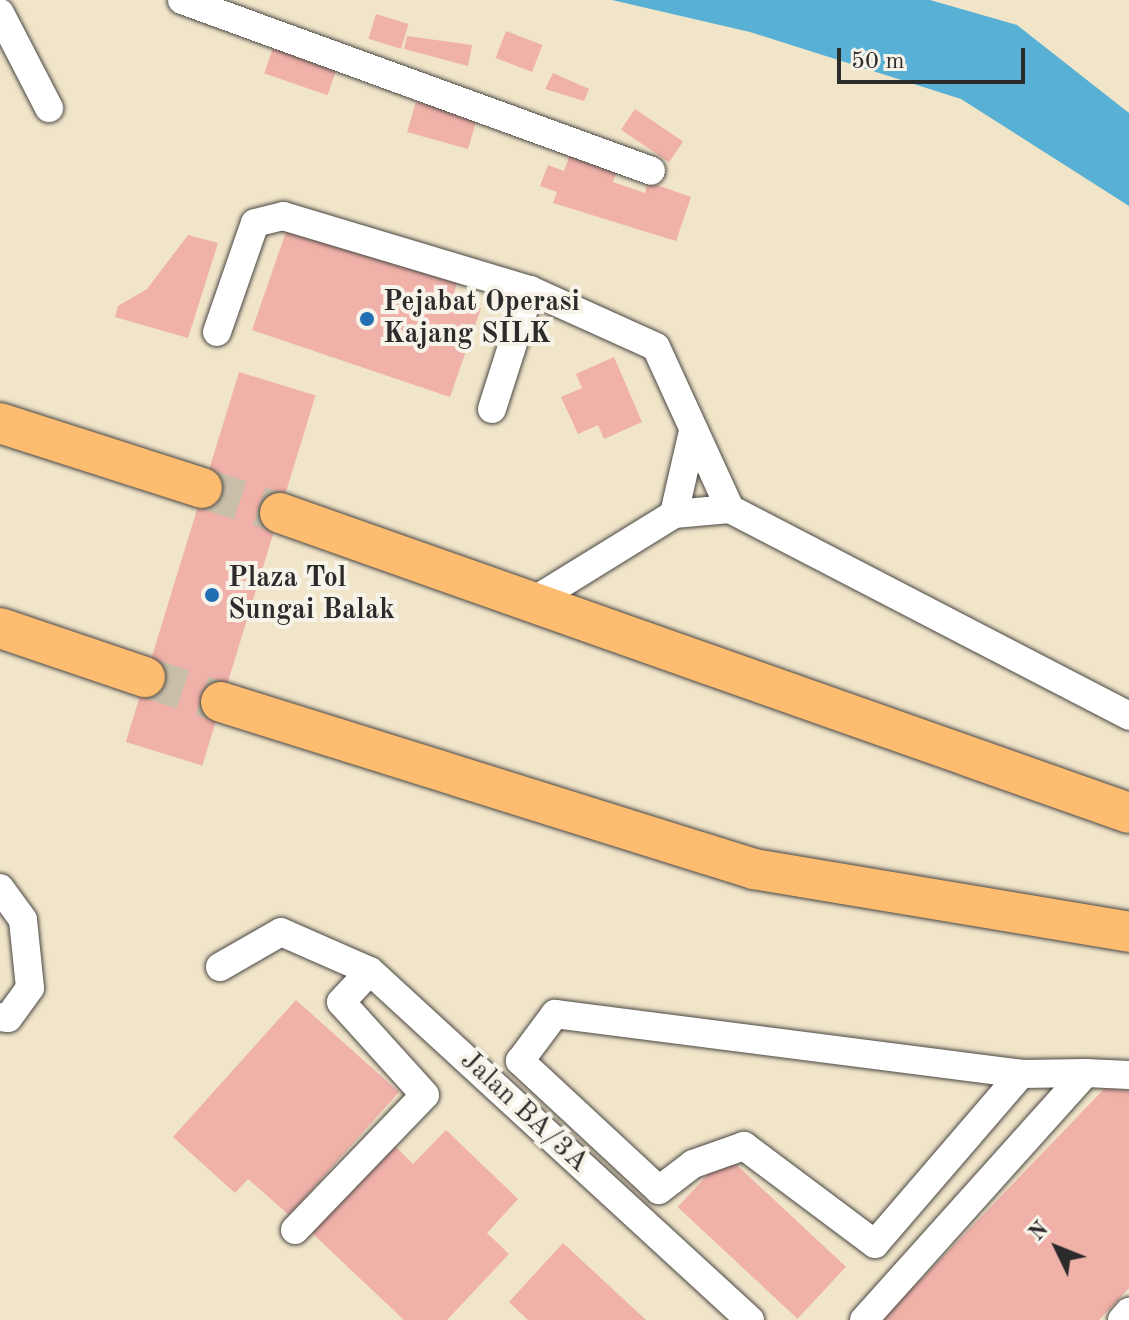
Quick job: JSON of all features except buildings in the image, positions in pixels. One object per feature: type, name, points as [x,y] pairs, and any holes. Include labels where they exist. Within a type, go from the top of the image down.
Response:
[{"type":"highway","points":[[0,423],[202,488]]},
{"type":"highway","points":[[280,513],[535,600],[1129,813]]},
{"type":"highway","points":[[0,628],[145,677]]},
{"type":"highway","points":[[221,702],[754,869],[1129,932]]},
{"type":"street","points":[[182,0],[651,171]]},
{"type":"street","points":[[0,13],[49,108]]},
{"type":"street","points":[[217,332],[255,223],[283,216],[530,290],[656,347],[730,509]]},
{"type":"street","points":[[492,409],[530,290]]},
{"type":"street","points":[[674,514],[693,431]]},
{"type":"street","points":[[535,600],[674,514],[730,509],[1129,716]]},
{"type":"street","points":[[0,888],[23,920],[30,988],[8,1018],[0,1017]]},
{"type":"street","name":"Jalan BA/3A","points":[[220,967],[281,932],[370,971],[750,1320]]},
{"type":"street","points":[[295,1230],[425,1095],[341,1002],[370,971]]},
{"type":"street","points":[[1021,1074],[875,1244],[744,1146],[693,1164],[659,1190],[520,1061],[555,1014],[1021,1074],[1129,1075]]},
{"type":"street","points":[[864,1320],[1086,1073]]},
{"type":"street","points":[[1122,1320],[1129,1312]]},
{"type":"water","points":[[612,0],[930,0],[1017,25],[1129,113],[1129,206],[961,99],[750,32]]},
{"type":"tunnel","points":[[202,488],[280,513]]},
{"type":"tunnel","points":[[145,677],[221,702]]},
{"type":"place","name":"Pejabat Operasi Kajang SILK","points":[[367,319]]},
{"type":"place","name":"Plaza Tol Sungai Balak","points":[[212,595]]}]
